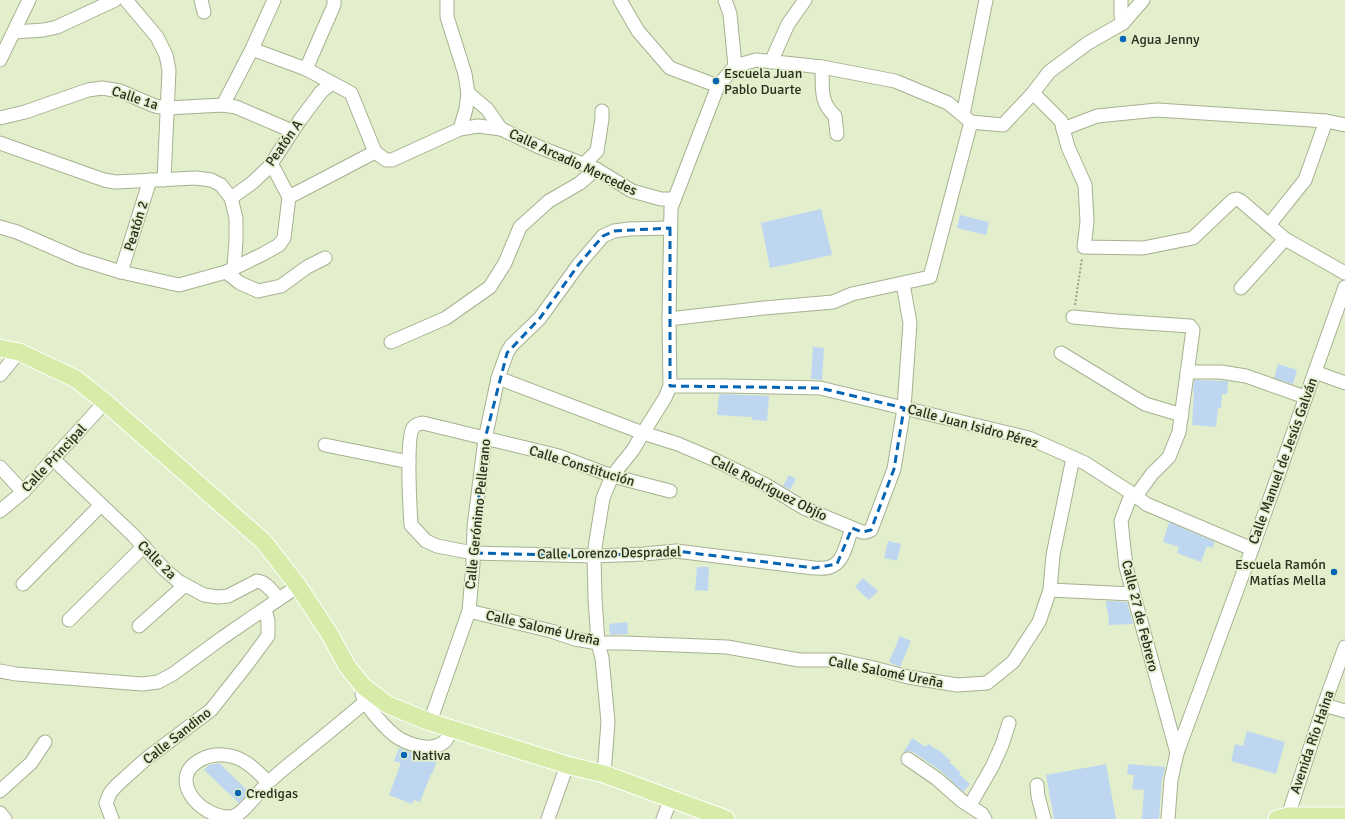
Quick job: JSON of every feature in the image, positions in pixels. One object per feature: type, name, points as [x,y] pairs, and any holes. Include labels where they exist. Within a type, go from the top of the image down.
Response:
[{"type":"main road","points":[[0,348],[19,352],[76,379],[105,402],[264,542],[298,586],[329,633],[364,694],[430,722],[566,765],[604,774],[726,819]]},
{"type":"main road","points":[[1283,817],[1345,816]]},
{"type":"street","points":[[0,60],[29,0]]},
{"type":"street","points":[[14,32],[44,30],[57,27],[116,0]]},
{"type":"street","points":[[126,0],[157,37],[166,55],[169,70],[164,180]]},
{"type":"street","points":[[223,105],[252,49],[274,0]]},
{"type":"street","points":[[306,69],[334,5],[334,0]]},
{"type":"street","points":[[447,0],[447,17],[465,74],[468,93],[466,110],[460,129]]},
{"type":"street","points":[[620,0],[638,31],[670,68],[718,86]]},
{"type":"street","points":[[725,0],[730,14],[735,66]]},
{"type":"street","points":[[771,62],[788,24],[805,0]]},
{"type":"street","points":[[668,319],[832,302],[852,294],[903,284],[927,278],[931,275],[967,119],[986,0]]},
{"type":"street","points":[[1121,0],[1121,16],[1123,23]]},
{"type":"street","points":[[604,774],[608,722],[602,658],[598,643],[594,556],[603,498],[612,476],[643,433],[665,398],[670,386],[668,319],[671,208],[718,86],[735,66],[756,60],[822,68],[895,81],[948,103],[967,119],[1002,125],[1033,93],[1049,72],[1088,43],[1123,23],[1143,0]]},
{"type":"street","points":[[252,49],[306,69],[352,93],[375,152],[289,197]]},
{"type":"street","points":[[822,68],[823,99],[827,108],[835,116],[837,134]]},
{"type":"street","name":"Peatón A","points":[[230,198],[252,183],[271,163],[292,131],[321,92],[332,83]]},
{"type":"street","name":"Calle 1a","points":[[1,116],[25,112],[88,90],[102,88],[120,92],[155,106],[167,108],[223,105],[236,107],[292,131]]},
{"type":"street","points":[[468,93],[487,109],[501,129]]},
{"type":"street","points":[[1033,93],[1061,121],[1068,147],[1085,185],[1087,222],[1084,247],[1143,248],[1193,238],[1233,200],[1237,199],[1285,239],[1345,273]]},
{"type":"street","points":[[1063,129],[1097,116],[1157,110],[1326,121],[1345,124]]},
{"type":"street","points":[[584,164],[597,151],[602,111]]},
{"type":"street","points":[[1269,225],[1304,180],[1326,121]]},
{"type":"street","name":"Calle Arcadio Mercedes","points":[[375,152],[386,160],[392,160],[460,129],[478,126],[501,129],[539,147],[596,169],[632,191],[661,200],[674,199]]},
{"type":"street","points":[[0,143],[104,180],[115,182],[196,178],[211,180],[221,185],[230,198],[236,218],[236,240],[230,270],[240,283],[258,291],[281,286],[307,267],[325,258]]},
{"type":"street","points":[[0,227],[17,232],[79,259],[121,272],[179,286],[230,270],[279,245],[284,238],[289,197],[271,163]]},
{"type":"street","points":[[391,342],[446,318],[490,287],[505,263],[520,226],[549,201],[580,183],[596,169]]},
{"type":"street","name":"Peatón 2","points":[[121,272],[150,180]]},
{"type":"street","name":"Calle Gerónimo Pellerano","points":[[430,722],[468,611],[474,527],[485,439],[498,378],[507,353],[511,346],[540,318],[579,264],[603,236],[614,231],[628,228],[670,228]]},
{"type":"street","points":[[1241,288],[1285,239]]},
{"type":"street","name":"Calle Rodríguez Objío","points":[[498,378],[643,433],[678,444],[713,459],[766,486],[804,508],[862,532],[866,532],[871,530],[894,469],[904,408],[910,322],[903,284]]},
{"type":"street","name":"Calle Manuel de Jesús Galván","points":[[1168,819],[1171,780],[1177,753],[1316,372],[1345,287]]},
{"type":"street","name":"Calle 27 de Febrero","points":[[1073,317],[1190,326],[1192,328],[1179,432],[1169,457],[1152,474],[1136,496],[1129,500],[1121,521],[1126,567],[1177,753]]},
{"type":"street","points":[[0,375],[19,352]]},
{"type":"street","points":[[1061,353],[1145,404],[1182,415]]},
{"type":"street","points":[[1187,372],[1221,372],[1246,376],[1306,397]]},
{"type":"street","points":[[1316,372],[1345,383]]},
{"type":"street","name":"Calle Juan Isidro Pérez","points":[[670,386],[820,388],[1029,438],[1085,463],[1146,504],[1252,549]]},
{"type":"street","name":"Calle Principal","points":[[0,511],[23,492],[105,402]]},
{"type":"street","name":"Calle Constitución","points":[[409,462],[412,429],[416,425],[423,423],[559,456],[612,476],[670,491]]},
{"type":"street","points":[[325,445],[409,462]]},
{"type":"street","name":"Calle Salomé Ureña","points":[[468,611],[551,631],[575,639],[598,643],[727,647],[799,660],[838,660],[908,677],[957,685],[987,683],[1013,662],[1039,622],[1050,590],[1053,555],[1073,458]]},
{"type":"street","name":"Calle 2a","points":[[53,459],[144,546],[164,569],[178,581],[204,595],[218,597],[228,596],[257,582],[260,582],[268,587],[279,599]]},
{"type":"street","name":"Calle Lorenzo Despradel","points":[[409,462],[411,525],[426,540],[437,546],[473,553],[594,556],[676,551],[778,564],[828,568],[837,564],[852,528]]},
{"type":"street","points":[[0,467],[23,492]]},
{"type":"street","points":[[23,584],[101,505]]},
{"type":"street","points":[[68,620],[144,546]]},
{"type":"street","points":[[138,626],[185,585]]},
{"type":"street","points":[[0,671],[16,674],[142,684],[158,682],[173,674],[298,586]]},
{"type":"street","points":[[1050,590],[1133,594]]},
{"type":"street","name":"Calle Sandino","points":[[112,819],[106,803],[110,793],[146,759],[211,710],[268,636],[268,621],[265,609]]},
{"type":"street","name":"Avenida Río Haina","points":[[1283,817],[1345,647]]},
{"type":"street","points":[[268,782],[248,763],[220,754],[209,756],[195,763],[188,773],[186,786],[191,798],[199,807],[211,814],[223,817],[234,817],[244,809],[268,782],[364,694],[376,717],[399,739],[424,748],[438,746],[446,741],[451,729]]},
{"type":"street","points":[[1324,705],[1345,711]]},
{"type":"street","points":[[970,805],[992,767],[1002,745],[1008,724]]},
{"type":"street","points":[[0,791],[31,763],[45,742]]},
{"type":"street","points":[[908,759],[937,779],[962,801],[982,814],[985,819]]},
{"type":"street","points":[[548,819],[566,765]]},
{"type":"street","points":[[1037,785],[1038,796],[1044,819]]},
{"type":"street","points":[[663,819],[671,799]]},
{"type":"street","points":[[0,813],[5,819]]},
{"type":"path","points":[[1073,317],[1084,247]]},
{"type":"highlighted area","points":[[670,228],[670,386],[820,388],[904,408],[894,469],[871,530],[862,532],[852,528],[837,564],[814,568],[676,551],[594,556],[473,553],[485,439],[507,353],[540,318],[579,264],[603,236],[614,231]]},
{"type":"building","points":[[821,209],[832,255],[770,268],[761,223]]},
{"type":"building","points":[[960,215],[989,222],[986,235],[957,228]]},
{"type":"building","points":[[813,347],[824,348],[822,380],[811,379]]},
{"type":"building","points":[[1278,364],[1297,370],[1293,384],[1274,378]]},
{"type":"building","points":[[1194,380],[1228,381],[1227,394],[1222,394],[1221,408],[1218,408],[1216,427],[1192,425]]},
{"type":"building","points":[[719,394],[769,396],[767,421],[752,420],[752,417],[717,415]]},
{"type":"building","points":[[789,475],[796,479],[790,490],[783,486]]},
{"type":"building","points":[[1169,522],[1215,542],[1213,548],[1207,546],[1201,562],[1177,553],[1179,547],[1163,542]]},
{"type":"building","points":[[888,541],[901,544],[897,561],[884,558]]},
{"type":"building","points":[[697,567],[709,567],[708,591],[695,590]]},
{"type":"building","points":[[863,578],[878,591],[869,600],[855,587]]},
{"type":"building","points":[[1106,601],[1127,602],[1133,624],[1109,625]]},
{"type":"building","points":[[627,622],[628,634],[610,635],[609,624]]},
{"type":"building","points":[[900,636],[911,641],[900,667],[889,662]]},
{"type":"building","points":[[1247,731],[1285,742],[1276,774],[1231,761],[1235,744],[1243,746]]},
{"type":"building","points":[[912,738],[926,747],[928,744],[941,752],[951,761],[949,762],[970,784],[963,792],[942,772],[913,752],[908,751],[903,753]]},
{"type":"building","points":[[399,748],[437,761],[420,802],[414,800],[412,804],[389,795],[401,763],[394,761]]},
{"type":"building","points":[[219,763],[249,792],[239,803],[204,770],[209,765]]},
{"type":"building","points":[[1106,764],[1116,819],[1054,819],[1046,775]]},
{"type":"building","points":[[1128,764],[1165,767],[1163,778],[1162,777],[1159,819],[1142,819],[1144,790],[1132,789],[1134,775],[1127,774]]},
{"type":"place","name":"Agua Jenny","points":[[1123,39]]},
{"type":"place","name":"Escuela Juan Pablo Duarte","points":[[716,81]]},
{"type":"place","name":"Escuela Ramón Matías Mella","points":[[1334,572]]},
{"type":"place","name":"Nativa","points":[[404,755]]},
{"type":"place","name":"Credigas","points":[[238,793]]}]
